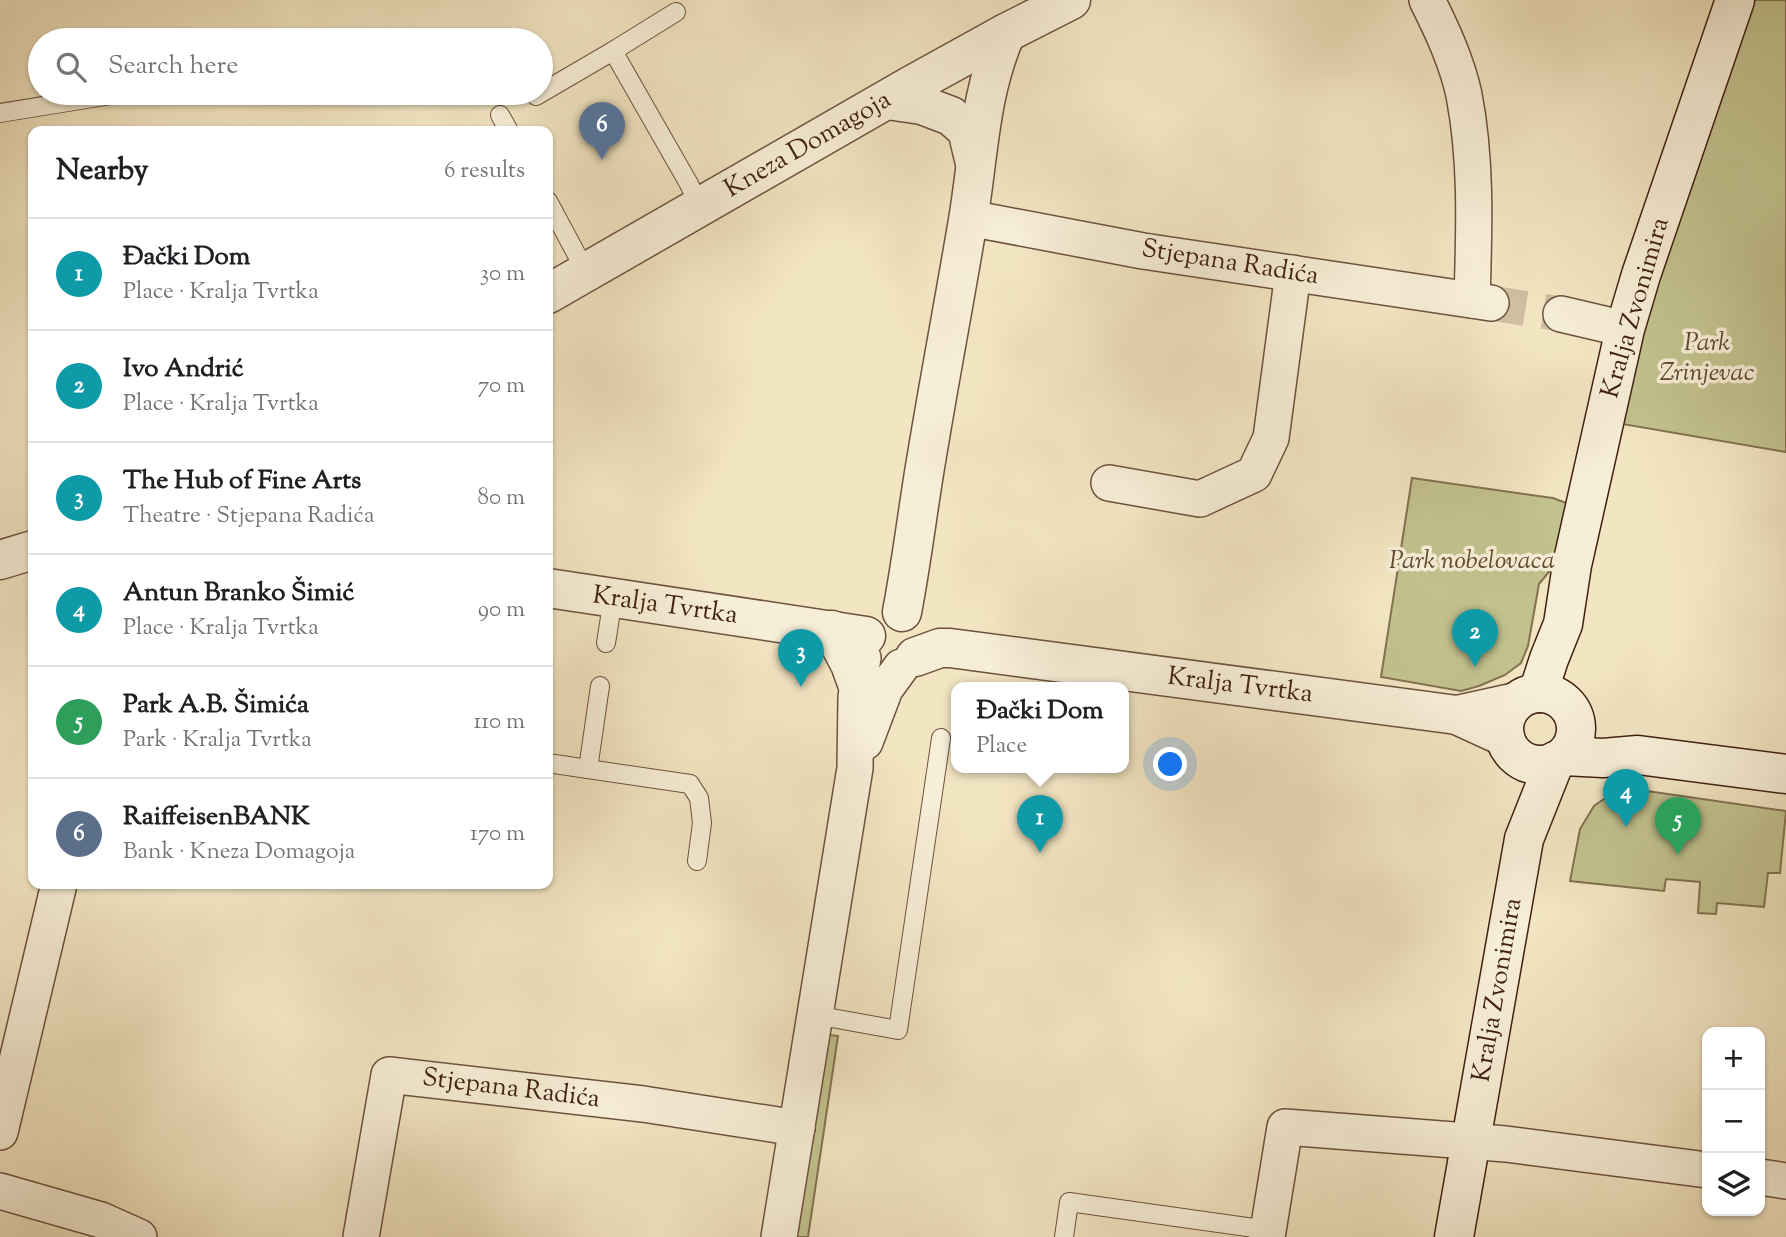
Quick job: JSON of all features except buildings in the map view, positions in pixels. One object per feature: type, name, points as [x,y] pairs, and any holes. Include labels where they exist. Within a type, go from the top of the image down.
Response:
[{"type":"street","name":"Kneza Domagoja","points":[[553,291],[1006,33],[1071,0]]},
{"type":"street","name":"Stjepana Radića","points":[[969,218],[1143,251],[1481,301],[1464,93],[1446,38],[1427,0]]},
{"type":"street","name":"Kralja Zvonimira","points":[[1454,1237],[1543,730],[1549,659],[1563,624],[1572,565],[1625,329],[1735,0]]},
{"type":"street","points":[[855,768],[885,689],[916,643],[926,458],[969,218],[988,85],[995,57],[1006,33]]},
{"type":"street","points":[[887,100],[922,105],[951,116],[967,130],[975,163]]},
{"type":"street","points":[[1109,483],[1200,499],[1254,474],[1271,438],[1293,273]]},
{"type":"street","points":[[1561,314],[1625,329]]},
{"type":"street","points":[[0,560],[28,552]]},
{"type":"street","name":"Kralja Tvrtka","points":[[553,590],[854,637]]},
{"type":"street","points":[[779,1237],[855,768],[858,687],[850,664],[854,637],[874,619],[892,611],[916,643]]},
{"type":"street","name":"Kralja Tvrtka","points":[[916,643],[1457,715],[1543,730]]},
{"type":"street","points":[[1543,730],[1638,755],[1786,774]]},
{"type":"street","points":[[0,1132],[58,889]]},
{"type":"street","name":"Stjepana Radića","points":[[361,1237],[389,1075],[643,1104],[797,1128]]},
{"type":"street","points":[[1268,1234],[1285,1127],[1472,1140],[1702,1169]]},
{"type":"street","points":[[1765,1178],[1786,1181]]},
{"type":"street","points":[[0,1191],[101,1220],[139,1237]]},
{"type":"lane","points":[[553,86],[677,12]]},
{"type":"lane","points":[[613,51],[690,184],[700,208]]},
{"type":"lane","points":[[0,113],[49,105]]},
{"type":"lane","points":[[553,210],[586,272]]},
{"type":"lane","points":[[606,643],[613,598]]},
{"type":"lane","points":[[588,769],[600,686]]},
{"type":"lane","points":[[815,1015],[898,1030],[941,738]]},
{"type":"lane","points":[[553,764],[690,784],[699,798],[702,823],[697,861]]},
{"type":"lane","points":[[1064,1237],[1069,1202],[1268,1234]]},
{"type":"green space","name":"Park Zrinjevac","points":[[1735,0],[1786,0],[1786,452],[1605,421]]},
{"type":"green space","name":"Park nobelovaca","points":[[1412,478],[1553,498],[1569,504],[1553,567],[1539,584],[1528,646],[1521,663],[1505,675],[1461,691],[1381,677]]},
{"type":"green space","points":[[1647,791],[1786,811],[1780,873],[1768,873],[1764,907],[1717,903],[1716,914],[1698,913],[1700,882],[1666,879],[1664,891],[1570,881],[1580,829],[1594,806],[1614,792]]},
{"type":"green space","points":[[823,1034],[838,1036],[808,1237],[791,1237]]},
{"type":"tunnel","points":[[1491,303],[1561,314]]},
{"type":"place","name":"RaiffeisenBANK","points":[[602,160]]},
{"type":"place","name":"Ivo Andrić","points":[[1475,667]]},
{"type":"place","name":"The Hub of Fine Arts","points":[[801,687]]},
{"type":"place","name":"Antun Branko Šimić","points":[[1626,827]]},
{"type":"place","name":"Đački Dom","points":[[1040,853]]},
{"type":"place","name":"Park A.B. Šimića","points":[[1678,855]]}]
